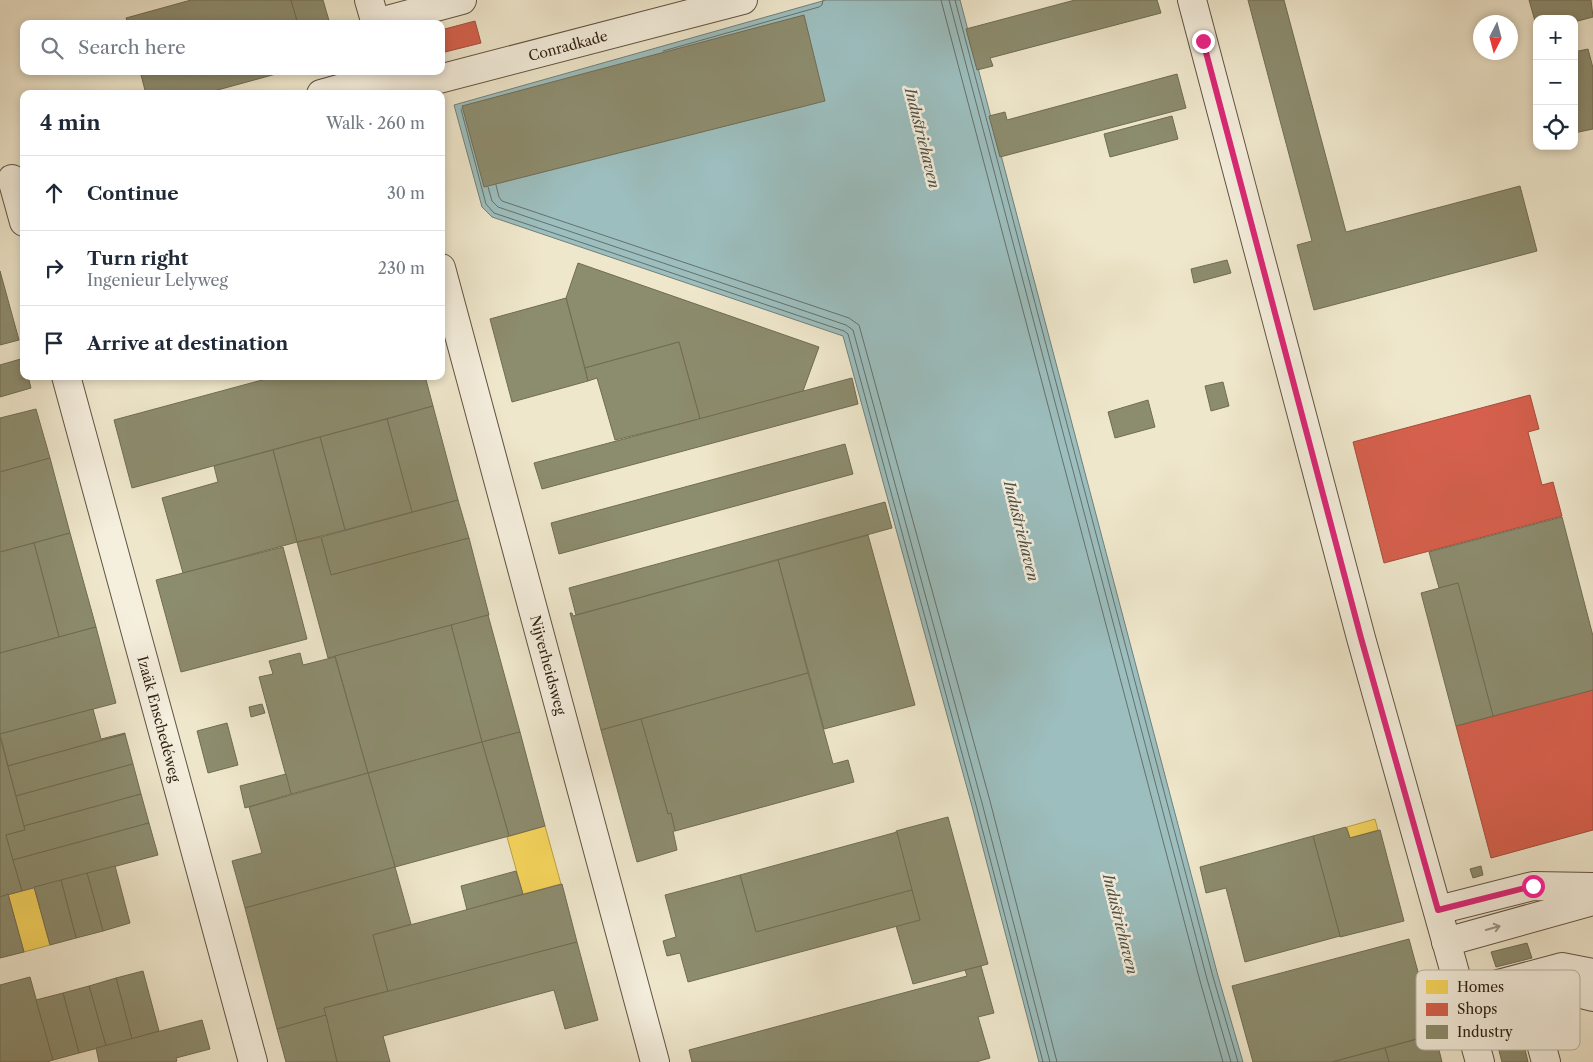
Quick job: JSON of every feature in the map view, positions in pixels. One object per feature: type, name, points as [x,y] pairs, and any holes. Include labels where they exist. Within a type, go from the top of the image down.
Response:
[{"type":"street","points":[[369,0],[375,20]]},
{"type":"street","points":[[390,20],[462,0]]},
{"type":"street","name":"Conradkade","points":[[445,70],[743,0]]},
{"type":"street","points":[[1192,0],[1361,638],[1454,970]]},
{"type":"street","name":"Conradkade","points":[[346,90],[425,75]]},
{"type":"street","points":[[12,179],[20,208]]},
{"type":"street","name":"Nijverheidsweg","points":[[445,283],[655,1062]]},
{"type":"street","name":"Izaäk Enschedéweg","points":[[67,380],[253,1062]]},
{"type":"street","points":[[1438,910],[1533,886],[1593,886]]},
{"type":"street","points":[[1446,942],[1593,900]]},
{"type":"street","points":[[1548,970],[1562,966],[1580,970]]},
{"type":"street","points":[[1580,970],[1593,973]]},
{"type":"street","points":[[1580,994],[1593,997]]},
{"type":"water","name":"Industriehaven","points":[[826,0],[960,0],[1218,976],[1243,1062],[1039,1062],[972,806],[843,336],[492,217],[482,207],[454,105]]},
{"type":"building: Homes","points":[[1375,819],[1378,830],[1350,838],[1347,827]]},
{"type":"building: Homes","points":[[545,826],[561,884],[523,894],[507,837]]},
{"type":"building: Homes","points":[[34,887],[50,945],[24,952],[8,894]]},
{"type":"building: Shops","points":[[475,21],[481,43],[445,52],[445,29]]},
{"type":"building: Shops","points":[[1530,395],[1539,429],[1528,432],[1542,485],[1553,482],[1562,516],[1384,563],[1353,442]]},
{"type":"building: Shops","points":[[1593,690],[1593,830],[1491,858],[1456,726]]},
{"type":"building: Industry","points":[[191,0],[291,0],[297,20],[127,20],[126,18]]},
{"type":"building: Industry","points":[[291,0],[323,0],[329,20],[297,20]]},
{"type":"building: Industry","points":[[1075,0],[1157,0],[1161,13],[990,58],[993,66],[977,70],[966,29]]},
{"type":"building: Industry","points":[[1248,0],[1284,0],[1346,232],[1520,186],[1537,251],[1314,310],[1297,245],[1312,241]]},
{"type":"building: Industry","points":[[1529,0],[1591,0],[1593,17],[1578,21],[1578,15],[1533,15]]},
{"type":"building: Industry","points":[[804,15],[825,101],[484,187],[462,106]]},
{"type":"building: Industry","points":[[1588,49],[1593,68],[1593,129],[1578,132],[1578,60],[1578,51]]},
{"type":"building: Industry","points":[[1177,74],[1186,108],[1000,157],[989,116],[1005,112],[1007,120]]},
{"type":"building: Industry","points":[[141,75],[272,75],[218,90],[145,90]]},
{"type":"building: Industry","points":[[1172,116],[1178,139],[1110,157],[1104,134]]},
{"type":"building: Industry","points":[[1227,260],[1231,273],[1194,283],[1191,269]]},
{"type":"building: Industry","points":[[578,263],[819,347],[803,391],[700,419],[679,342],[585,368],[566,298]]},
{"type":"building: Industry","points":[[0,271],[19,340],[0,345]]},
{"type":"building: Industry","points":[[566,298],[588,381],[512,402],[490,319]]},
{"type":"building: Industry","points":[[679,342],[700,419],[615,440],[597,378],[588,381],[585,368]]},
{"type":"building: Industry","points":[[20,359],[20,380],[29,380],[31,388],[0,397],[0,365]]},
{"type":"building: Industry","points":[[852,378],[858,404],[542,489],[534,463]]},
{"type":"building: Industry","points":[[262,380],[426,380],[433,406],[132,488],[114,420]]},
{"type":"building: Industry","points":[[1223,382],[1229,406],[1211,411],[1205,386]]},
{"type":"building: Industry","points":[[1148,400],[1155,427],[1115,438],[1108,412]]},
{"type":"building: Industry","points":[[433,406],[458,500],[412,512],[387,419]]},
{"type":"building: Industry","points":[[36,409],[50,458],[0,472],[0,418]]},
{"type":"building: Industry","points":[[387,419],[412,512],[345,530],[320,437]]},
{"type":"building: Industry","points":[[320,437],[345,530],[297,542],[273,450]]},
{"type":"building: Industry","points":[[845,444],[853,474],[559,554],[551,523]]},
{"type":"building: Industry","points":[[273,450],[297,542],[183,573],[162,498],[218,482],[214,466]]},
{"type":"building: Industry","points":[[50,458],[70,533],[0,552],[0,472]]},
{"type":"building: Industry","points":[[458,500],[469,538],[331,575],[321,537]]},
{"type":"building: Industry","points":[[885,502],[892,528],[576,615],[569,588]]},
{"type":"building: Industry","points":[[1562,517],[1593,636],[1593,690],[1493,716],[1458,583],[1439,588],[1429,552]]},
{"type":"building: Industry","points":[[70,533],[96,627],[59,637],[34,543]]},
{"type":"building: Industry","points":[[868,535],[915,705],[824,729],[778,560]]},
{"type":"building: Industry","points":[[321,537],[331,575],[469,538],[489,615],[328,658],[297,542]]},
{"type":"building: Industry","points":[[34,543],[59,637],[0,653],[0,552]]},
{"type":"building: Industry","points":[[283,547],[307,639],[181,672],[156,580]]},
{"type":"building: Industry","points":[[778,560],[808,673],[601,730],[570,613],[573,616]]},
{"type":"building: Industry","points":[[1458,583],[1493,716],[1456,726],[1421,593]]},
{"type":"building: Industry","points":[[488,615],[520,732],[482,742],[451,625]]},
{"type":"building: Industry","points":[[451,625],[482,742],[368,773],[335,656]]},
{"type":"building: Industry","points":[[96,627],[116,703],[0,734],[0,653]]},
{"type":"building: Industry","points":[[300,653],[303,665],[335,657],[368,773],[291,794],[259,677],[273,674],[269,661]]},
{"type":"building: Industry","points":[[808,673],[833,764],[848,760],[854,782],[675,831],[671,813],[668,814],[641,719]]},
{"type":"building: Industry","points":[[262,704],[265,713],[251,717],[249,707]]},
{"type":"building: Industry","points":[[93,709],[101,739],[125,734],[8,766],[0,734]]},
{"type":"building: Industry","points":[[641,719],[668,814],[671,813],[677,850],[637,862],[601,730]]},
{"type":"building: Industry","points":[[227,723],[238,765],[208,773],[197,731]]},
{"type":"building: Industry","points":[[520,732],[545,826],[509,836],[482,742]]},
{"type":"building: Industry","points":[[125,734],[133,764],[16,796],[8,766]]},
{"type":"building: Industry","points":[[0,737],[25,830],[6,835],[22,891],[0,897]]},
{"type":"building: Industry","points":[[482,742],[509,836],[395,867],[368,773]]},
{"type":"building: Industry","points":[[133,764],[141,794],[24,826],[16,796]]},
{"type":"building: Industry","points":[[368,773],[395,867],[245,908],[232,861],[262,853],[249,807]]},
{"type":"building: Industry","points":[[286,774],[291,794],[245,808],[240,786]]},
{"type":"building: Industry","points":[[141,794],[149,823],[13,860],[6,835],[25,830],[24,826]]},
{"type":"building: Industry","points":[[948,817],[988,964],[913,984],[896,926],[920,920],[896,831]]},
{"type":"building: Industry","points":[[149,823],[158,855],[22,891],[13,860]]},
{"type":"building: Industry","points":[[1346,827],[1350,838],[1380,830],[1404,921],[1340,937],[1313,836]]},
{"type":"building: Industry","points":[[897,832],[912,890],[756,932],[740,875]]},
{"type":"building: Industry","points":[[1313,836],[1340,936],[1245,962],[1226,888],[1206,893],[1200,867]]},
{"type":"building: Industry","points":[[115,866],[130,923],[103,931],[87,873]]},
{"type":"building: Industry","points":[[1481,866],[1483,875],[1473,878],[1470,869]]},
{"type":"building: Industry","points":[[395,867],[411,924],[373,935],[388,991],[324,1008],[326,1015],[277,1029],[245,908]]},
{"type":"building: Industry","points":[[516,871],[523,894],[467,910],[461,886]]},
{"type":"building: Industry","points":[[87,873],[103,931],[76,938],[61,880]]},
{"type":"building: Industry","points":[[740,875],[756,932],[912,890],[920,920],[688,982],[680,953],[667,956],[663,941],[676,937],[665,895]]},
{"type":"building: Industry","points":[[61,880],[76,938],[50,945],[34,887]]},
{"type":"building: Industry","points":[[562,884],[577,942],[388,992],[373,935]]},
{"type":"building: Industry","points":[[8,894],[24,952],[0,958],[0,897]]},
{"type":"building: Industry","points":[[1409,939],[1417,970],[1416,1039],[1332,1062],[1253,1062],[1232,986]]},
{"type":"building: Industry","points":[[577,942],[598,1020],[565,1029],[554,990],[383,1036],[390,1062],[337,1062],[324,1008]]},
{"type":"building: Industry","points":[[1527,943],[1532,958],[1496,967],[1491,952]]},
{"type":"building: Industry","points":[[981,966],[994,1013],[978,1017],[990,1058],[976,1062],[692,1062],[689,1050],[967,976],[965,970]]},
{"type":"building: Industry","points":[[143,971],[159,1031],[132,1039],[116,978]]},
{"type":"building: Industry","points":[[30,977],[53,1060],[47,1062],[0,1062],[0,985]]},
{"type":"building: Industry","points":[[116,978],[132,1039],[106,1046],[89,986]]},
{"type":"building: Industry","points":[[89,986],[106,1046],[79,1053],[63,993]]},
{"type":"building: Industry","points":[[63,993],[79,1053],[53,1060],[36,1000]]},
{"type":"building: Industry","points":[[326,1015],[337,1062],[286,1062],[277,1029]]},
{"type":"building: Industry","points":[[202,1020],[210,1049],[176,1058],[177,1061],[175,1062],[99,1062],[96,1048]]},
{"type":"building: Industry","points":[[1416,1039],[1416,1050],[1439,1050],[1442,1062],[1389,1062],[1385,1048]]},
{"type":"building: Industry","points":[[1385,1048],[1389,1062],[1332,1062]]},
{"type":"building: Industry","points":[[1499,1050],[1525,1050],[1528,1062],[1502,1062]]},
{"type":"route","points":[[1203,41],[1361,638],[1438,910],[1533,886]]}]
